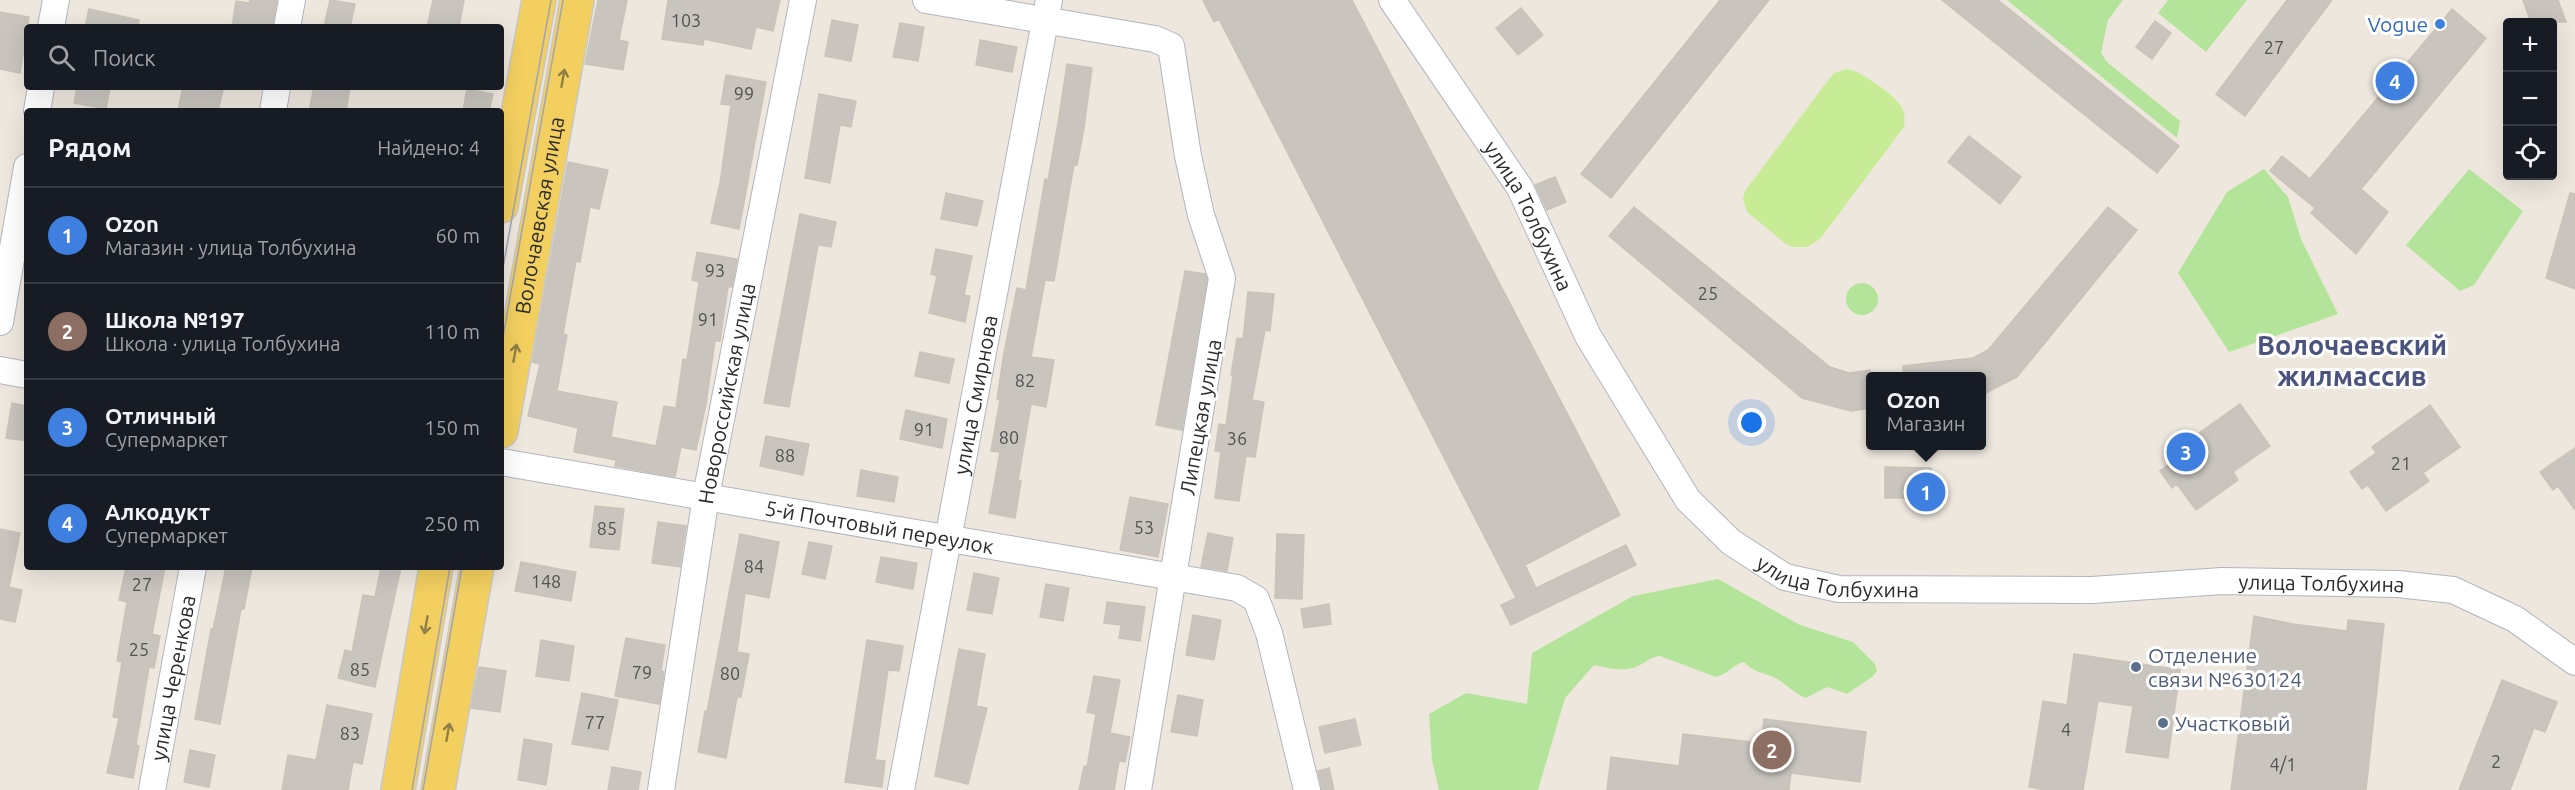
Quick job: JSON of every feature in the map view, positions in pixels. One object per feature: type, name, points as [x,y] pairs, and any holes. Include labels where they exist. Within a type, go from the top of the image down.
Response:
[{"type":"main road","name":"Волочаевская улица","points":[[504,189],[538,0]]},
{"type":"main road","name":"Волочаевская улица","points":[[504,414],[577,0]]},
{"type":"main road","points":[[398,790],[435,570]]},
{"type":"main road","points":[[438,790],[476,570]]},
{"type":"street","points":[[52,24],[56,0]]},
{"type":"street","points":[[288,24],[292,0]]},
{"type":"street","name":"Новороссийская улица","points":[[661,790],[706,496],[803,0]]},
{"type":"street","points":[[926,0],[1048,10]]},
{"type":"street","name":"улица Толбухина","points":[[1392,0],[1520,188],[1588,336],[1688,500],[1731,542],[1785,577],[1839,589],[2092,590],[2222,581],[2409,585],[2452,590],[2515,619],[2575,663]]},
{"type":"street","name":"Липецкая улица","points":[[1048,10],[1155,39],[1172,46],[1188,156],[1202,216],[1222,279],[1138,790]]},
{"type":"street","name":"улица Смирнова","points":[[901,790],[1048,10]]},
{"type":"street","points":[[38,108],[40,90]]},
{"type":"street","points":[[274,108],[276,90]]},
{"type":"street","points":[[0,322],[24,184]]},
{"type":"street","points":[[0,370],[24,374]]},
{"type":"street","name":"5-й Почтовый переулок","points":[[504,462],[1237,588],[1256,599],[1269,633],[1307,790]]},
{"type":"street","name":"улица Черенкова","points":[[152,790],[192,570]]},
{"type":"green space","points":[[2007,0],[2123,0],[2108,20],[2101,53],[2107,62],[2180,121],[2177,138]]},
{"type":"green space","points":[[2168,0],[2247,0],[2206,52],[2158,13]]},
{"type":"green space","points":[[1848,69],[1869,79],[1893,97],[1903,110],[1904,127],[1820,239],[1807,247],[1793,247],[1786,244],[1747,212],[1743,199],[1745,191],[1834,73]]},
{"type":"green space","points":[[2264,169],[2288,197],[2301,239],[2338,314],[2229,352],[2178,273],[2227,192]]},
{"type":"green space","points":[[2469,169],[2523,211],[2474,285],[2460,291],[2406,245]]},
{"type":"green space","points":[[1862,283],[1873,288],[1878,299],[1873,310],[1862,315],[1851,310],[1846,299],[1851,288]]},
{"type":"green space","points":[[1718,579],[1800,625],[1853,642],[1875,664],[1877,671],[1847,694],[1827,687],[1806,698],[1777,679],[1754,670],[1744,662],[1716,677],[1660,656],[1627,669],[1594,665],[1565,698],[1538,790],[1439,790],[1432,760],[1429,714],[1466,693],[1527,704],[1532,653],[1633,596]]},
{"type":"building","points":[[250,0],[277,0],[273,24],[232,24],[236,1],[249,3]]},
{"type":"building","points":[[330,0],[355,4],[351,24],[325,24]]},
{"type":"building","points":[[433,0],[464,0],[460,24],[428,24]]},
{"type":"building","points":[[598,0],[627,0],[619,40],[628,42],[623,70],[585,64]]},
{"type":"building","points":[[668,0],[780,0],[773,31],[756,27],[751,49],[704,39],[703,45],[662,39]]},
{"type":"building","points":[[1203,0],[1352,0],[1620,515],[1525,565],[1536,588],[1626,545],[1636,565],[1511,625],[1501,605],[1516,598],[1219,19],[1214,22]]},
{"type":"building","points":[[1720,0],[1769,0],[1611,198],[1581,174]]},
{"type":"building","points":[[1942,0],[1998,0],[2179,146],[2157,173]]},
{"type":"building","points":[[2287,0],[2332,0],[2245,116],[2216,94]]},
{"type":"building","points":[[2523,0],[2558,0],[2566,22],[2557,22],[2557,18],[2530,18]]},
{"type":"building","points":[[1521,8],[1543,35],[1518,55],[1496,28]]},
{"type":"building","points":[[89,9],[139,20],[138,24],[86,24]]},
{"type":"building","points":[[2452,9],[2486,38],[2361,189],[2388,212],[2356,254],[2311,213],[2315,208],[2270,171],[2282,156],[2310,179]]},
{"type":"building","points":[[0,12],[29,17],[28,24],[24,24],[24,48],[20,73],[0,69]]},
{"type":"building","points":[[832,20],[858,25],[851,61],[825,56]]},
{"type":"building","points":[[2155,21],[2171,33],[2152,59],[2136,47]]},
{"type":"building","points":[[900,23],[924,27],[918,61],[893,57]]},
{"type":"building","points":[[980,40],[1017,47],[1012,72],[976,65]]},
{"type":"building","points":[[1067,64],[1092,68],[1084,128],[1077,165],[1074,164],[1054,281],[1045,280],[1031,357],[1054,360],[1046,407],[1031,404],[1018,481],[1021,481],[1015,518],[989,513],[1000,452],[991,451],[1000,400],[997,399],[1004,353],[1017,288],[1026,290],[1045,179],[1048,180]]},
{"type":"building","points":[[726,75],[766,82],[739,229],[711,223],[720,183],[731,105],[721,104]]},
{"type":"building","points":[[76,90],[109,90],[106,108],[74,103]]},
{"type":"building","points":[[182,90],[223,90],[219,108],[179,108]]},
{"type":"building","points":[[313,90],[350,90],[346,108],[310,108]]},
{"type":"building","points":[[467,90],[493,94],[490,108],[464,108]]},
{"type":"building","points":[[819,94],[856,101],[851,127],[840,125],[830,183],[805,178]]},
{"type":"building","points":[[1969,136],[2021,177],[2000,204],[1948,162]]},
{"type":"building","points":[[568,162],[608,170],[599,209],[590,207],[580,262],[576,261],[563,334],[567,335],[557,391],[617,402],[611,437],[656,446],[664,406],[676,408],[683,359],[687,360],[699,282],[692,280],[697,252],[737,259],[732,287],[728,287],[720,341],[715,341],[706,404],[696,450],[681,447],[675,477],[615,466],[616,460],[574,452],[578,428],[528,416],[540,364],[532,362]]},
{"type":"building","points":[[1555,177],[1566,202],[1547,210],[1535,185]]},
{"type":"building","points":[[946,193],[983,201],[977,226],[941,219]]},
{"type":"building","points":[[2570,193],[2575,194],[2575,289],[2546,278]]},
{"type":"building","points":[[1634,207],[1830,367],[1849,373],[1870,370],[1866,372],[1866,409],[1851,411],[1802,398],[1609,236]]},
{"type":"building","points":[[2108,207],[2137,230],[2017,377],[1986,393],[1986,372],[1904,372],[1903,366],[1973,358],[1988,350]]},
{"type":"building","points":[[800,214],[836,222],[831,247],[818,245],[789,407],[764,403]]},
{"type":"building","points":[[936,249],[972,256],[964,295],[970,296],[965,322],[929,313],[937,276],[931,274]]},
{"type":"building","points":[[1185,271],[1205,274],[1207,279],[1182,430],[1156,425]]},
{"type":"building","points":[[1248,292],[1274,294],[1270,331],[1265,330],[1252,400],[1264,402],[1255,457],[1246,456],[1239,501],[1215,498],[1221,452],[1215,451],[1219,424],[1226,425],[1237,338],[1243,339]]},
{"type":"building","points":[[920,352],[954,359],[949,383],[915,376]]},
{"type":"building","points":[[12,403],[24,405],[24,441],[6,438]]},
{"type":"building","points":[[2240,404],[2270,446],[2233,472],[2238,480],[2196,510],[2177,484],[2172,488],[2160,471],[2186,452],[2181,446]]},
{"type":"building","points":[[2430,405],[2460,447],[2423,473],[2429,481],[2386,511],[2368,485],[2362,489],[2350,472],[2376,453],[2372,447]]},
{"type":"building","points":[[906,410],[947,419],[942,448],[900,439]]},
{"type":"building","points":[[766,436],[809,444],[803,475],[760,466]]},
{"type":"building","points":[[2575,448],[2575,510],[2558,486],[2553,490],[2540,472]]},
{"type":"building","points":[[1885,467],[1931,468],[1931,498],[1885,498]]},
{"type":"building","points":[[861,470],[898,477],[894,502],[857,496]]},
{"type":"building","points":[[1130,497],[1168,504],[1158,557],[1120,550]]},
{"type":"building","points":[[595,506],[624,509],[619,550],[590,547]]},
{"type":"building","points":[[658,522],[686,526],[680,567],[652,563]]},
{"type":"building","points":[[0,529],[20,533],[9,587],[22,590],[15,622],[0,619]]},
{"type":"building","points":[[1208,533],[1233,538],[1227,571],[1201,567]]},
{"type":"building","points":[[740,534],[779,542],[769,598],[745,593],[737,652],[749,654],[741,697],[737,697],[726,758],[698,752]]},
{"type":"building","points":[[1277,534],[1304,535],[1302,599],[1275,598]]},
{"type":"building","points":[[809,542],[832,546],[825,579],[802,574]]},
{"type":"building","points":[[881,557],[917,563],[913,589],[876,582]]},
{"type":"building","points":[[521,562],[576,572],[571,601],[515,591]]},
{"type":"building","points":[[125,570],[164,570],[152,634],[160,636],[154,668],[149,667],[133,778],[107,773],[119,718],[113,717],[122,662],[117,661],[127,602],[119,600]]},
{"type":"building","points":[[225,570],[251,570],[244,609],[241,609],[220,724],[195,719],[211,629],[213,630]]},
{"type":"building","points":[[380,570],[400,570],[375,687],[338,678],[345,650],[352,652],[363,595],[375,597]]},
{"type":"building","points":[[974,573],[999,578],[992,614],[967,610]]},
{"type":"building","points":[[1046,584],[1069,588],[1063,621],[1040,617]]},
{"type":"building","points":[[1107,602],[1145,607],[1140,641],[1119,638],[1121,625],[1104,623]]},
{"type":"building","points":[[1329,604],[1331,624],[1304,628],[1301,609]]},
{"type":"building","points":[[1193,615],[1221,620],[1214,660],[1186,655]]},
{"type":"building","points":[[2254,616],[2347,631],[2348,620],[2384,624],[2366,790],[2231,790]]},
{"type":"building","points":[[626,638],[665,645],[659,704],[615,696]]},
{"type":"building","points":[[541,640],[574,646],[569,681],[536,676]]},
{"type":"building","points":[[867,640],[903,646],[899,671],[888,670],[875,760],[885,761],[882,787],[845,782]]},
{"type":"building","points":[[959,649],[985,654],[976,706],[987,708],[968,784],[935,776]]},
{"type":"building","points":[[2074,654],[2180,670],[2168,758],[2126,752],[2133,706],[2098,701],[2083,790],[2045,790],[2029,787],[2043,701],[2067,705]]},
{"type":"building","points":[[479,667],[506,671],[500,712],[471,708]]},
{"type":"building","points":[[1094,676],[1120,680],[1110,733],[1130,737],[1125,762],[1119,761],[1114,790],[1079,790],[1084,766],[1087,767],[1096,714],[1087,712]]},
{"type":"building","points":[[2502,680],[2557,702],[2545,732],[2534,728],[2510,790],[2459,790]]},
{"type":"building","points":[[582,693],[618,700],[608,750],[572,744]]},
{"type":"building","points":[[1178,695],[1203,700],[1197,736],[1171,732]]},
{"type":"building","points":[[327,705],[372,714],[362,764],[353,762],[348,790],[282,790],[288,755],[316,760]]},
{"type":"building","points":[[1355,719],[1361,745],[1325,753],[1319,727]]},
{"type":"building","points":[[1764,719],[1866,732],[1860,782],[1791,773],[1789,790],[1607,790],[1611,757],[1679,766],[1683,734],[1761,743]]},
{"type":"building","points":[[524,739],[552,744],[546,785],[518,780]]},
{"type":"building","points":[[190,750],[215,755],[209,787],[184,782]]},
{"type":"building","points":[[612,767],[641,772],[638,790],[608,790]]},
{"type":"building","points":[[1329,768],[1334,790],[1322,790],[1318,771]]},
{"type":"tram line","points":[[504,262],[551,0]]},
{"type":"tram line","points":[[504,331],[563,0]]},
{"type":"tram line","points":[[412,790],[449,570]]},
{"type":"tram line","points":[[423,790],[461,570]]},
{"type":"place","name":"Vogue","points":[[2440,24]]},
{"type":"place","name":"Алкодукт","points":[[2395,81]]},
{"type":"place","name":"Отличный","points":[[2186,452]]},
{"type":"place","name":"Ozon","points":[[1926,492]]},
{"type":"place","name":"Отделение связи №630124","points":[[2136,667]]},
{"type":"place","name":"Участковый","points":[[2163,723]]},
{"type":"place","name":"Школа №197","points":[[1772,750]]},
{"type":"district","name":"Волочаевский жилмассив","points":[[2352,360]]}]
